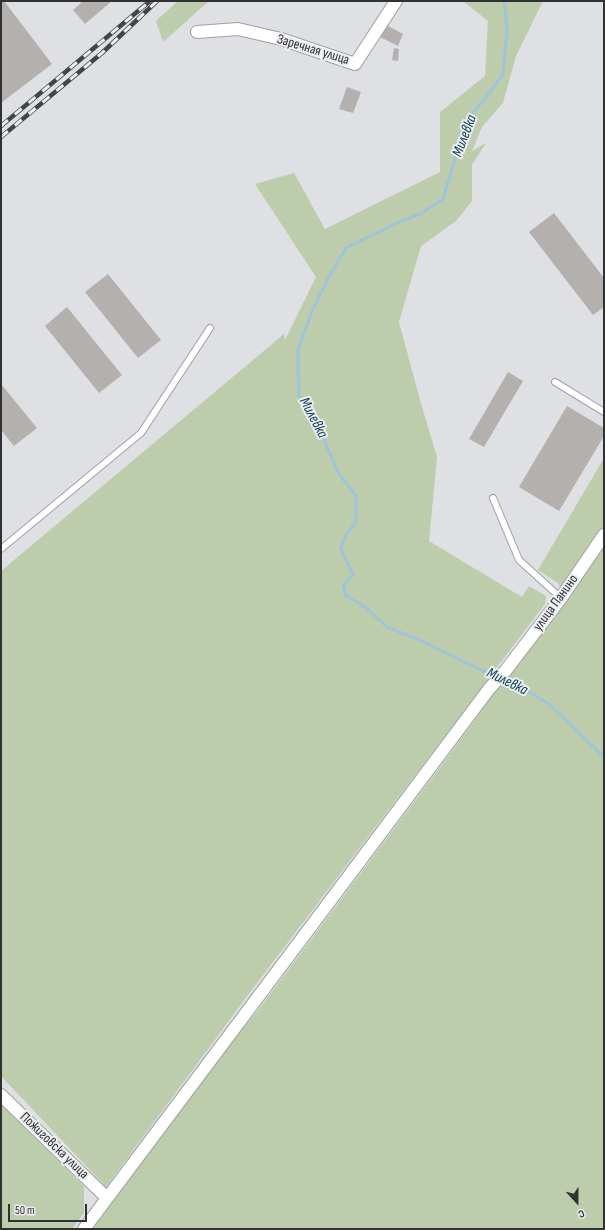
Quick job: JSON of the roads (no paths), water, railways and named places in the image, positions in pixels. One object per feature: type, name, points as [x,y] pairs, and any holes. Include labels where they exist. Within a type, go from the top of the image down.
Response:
[{"type":"street","name":"Заречная улица","points":[[197,32],[238,28],[281,39],[355,64],[396,1]]},
{"type":"street","name":"улица Панино","points":[[84,1229],[489,689],[506,670],[560,598],[604,535]]},
{"type":"street","name":"Пожиговска улица","points":[[1,1095],[107,1198]]},
{"type":"lane","points":[[1,549],[141,433],[210,328]]},
{"type":"lane","points":[[555,382],[604,412]]},
{"type":"lane","points":[[493,498],[519,560],[560,598]]},
{"type":"waterway","name":"Милевка","points":[[496,677],[417,639],[387,627],[364,606],[346,596],[343,585],[353,575],[341,549],[346,535],[356,522],[356,496],[339,474],[322,434],[312,421],[299,397],[298,350],[313,309],[330,275],[346,248],[401,221],[420,214],[443,199],[456,155],[470,116],[503,74],[507,29],[504,1]]},
{"type":"waterway","name":"Милевка","points":[[501,680],[526,690],[549,704],[604,757]]},
{"type":"railway","points":[[1,126],[150,1]]},
{"type":"railway","points":[[1,137],[102,53],[157,1]]}]
